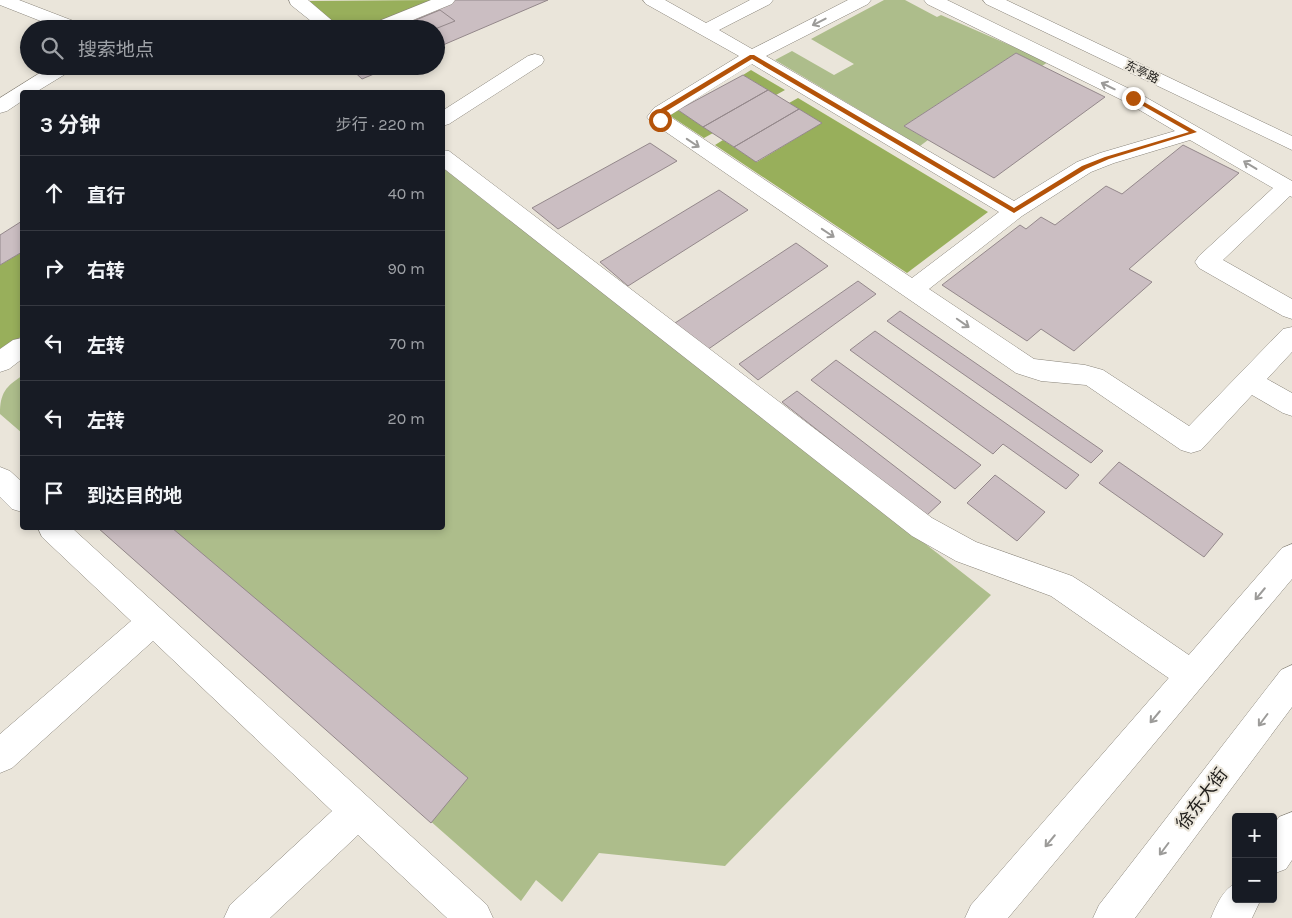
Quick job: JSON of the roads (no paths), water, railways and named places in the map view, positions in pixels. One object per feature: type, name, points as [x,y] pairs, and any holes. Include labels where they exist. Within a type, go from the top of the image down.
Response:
[{"type":"main road","points":[[3,0],[55,20]]},
{"type":"main road","points":[[299,0],[297,1],[321,20]]},
{"type":"main road","points":[[397,20],[446,0]]},
{"type":"main road","points":[[652,0],[752,56],[1014,211]]},
{"type":"main road","points":[[705,30],[764,0]]},
{"type":"main road","points":[[862,0],[752,56],[661,112],[657,116],[658,119],[914,289],[1025,366],[1034,371],[1078,373],[1094,377],[1191,442],[1292,336]]},
{"type":"main road","points":[[933,0],[1133,98],[1290,189],[1207,262],[1292,310]]},
{"type":"main road","points":[[974,20],[996,2]]},
{"type":"main road","name":"东亭路","points":[[996,2],[1292,144]]},
{"type":"main road","points":[[445,118],[535,60]]},
{"type":"main road","points":[[28,90],[51,75]]},
{"type":"main road","points":[[0,107],[20,95]]},
{"type":"main road","points":[[914,289],[1014,211],[1084,167],[1107,158],[1194,132]]},
{"type":"main road","points":[[445,158],[922,527],[966,552],[1061,586],[1191,675]]},
{"type":"main road","points":[[0,362],[20,348]]},
{"type":"main road","points":[[1255,375],[1292,388]]},
{"type":"main road","points":[[1255,375],[1292,406]]},
{"type":"main road","points":[[0,479],[20,498]]},
{"type":"main road","points":[[54,530],[474,918]]},
{"type":"main road","points":[[984,918],[1292,557]]},
{"type":"main road","points":[[0,756],[153,621]]},
{"type":"main road","name":"徐东大街","points":[[1112,918],[1292,681]]},
{"type":"main road","points":[[243,918],[358,811]]},
{"type":"main road","points":[[1277,851],[1292,830]]},
{"type":"main road","points":[[1230,918],[1240,903]]}]
